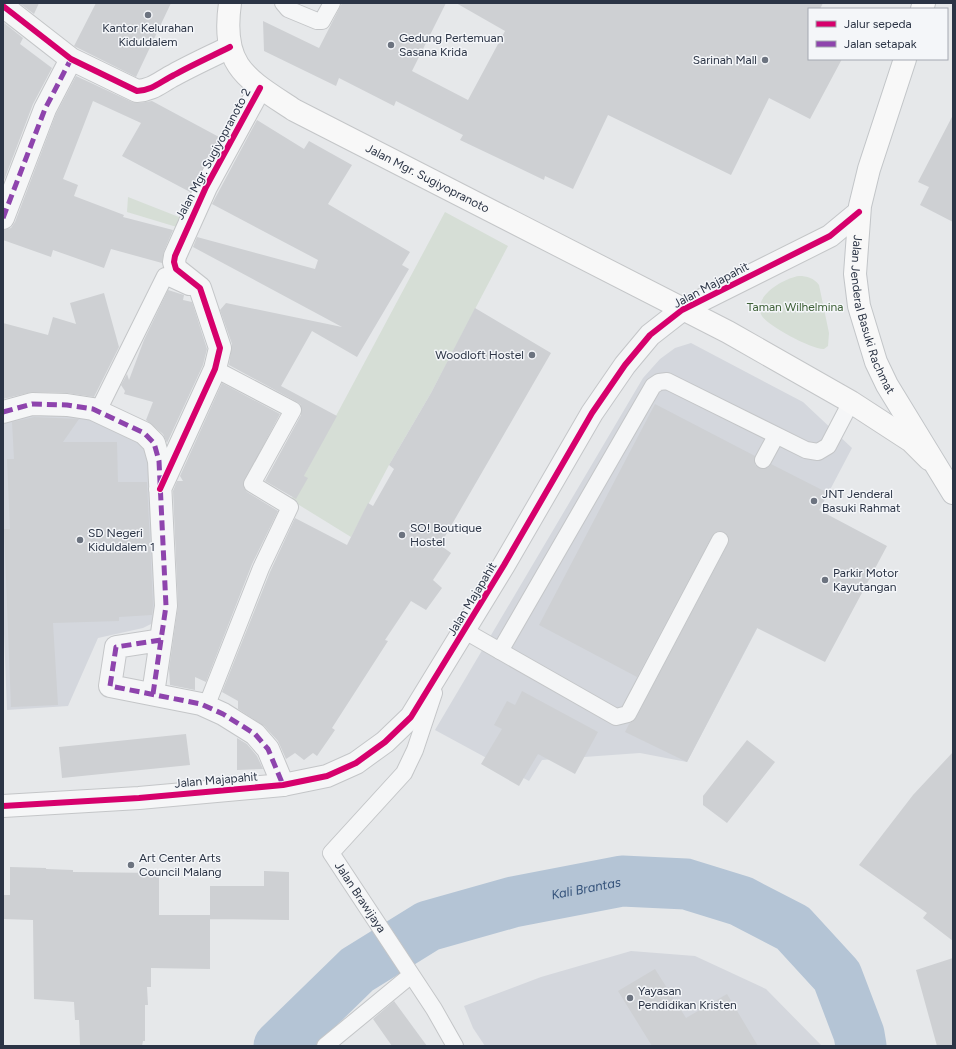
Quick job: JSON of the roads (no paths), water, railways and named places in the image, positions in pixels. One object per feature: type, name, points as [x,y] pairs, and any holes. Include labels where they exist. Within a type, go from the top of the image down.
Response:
[{"type":"main road","name":"Jalan Mgr. Sugiyopranoto","points":[[230,3],[228,18],[230,47],[233,58],[250,80],[260,88],[294,110],[682,310]]},
{"type":"main road","name":"Jalan Jenderal Basuki Rachmat","points":[[905,60],[869,169],[859,212],[854,274],[861,313],[876,362],[887,385],[953,493]]},
{"type":"main road","name":"Jalan Jenderal Basuki Rachmat","points":[[682,310],[728,332],[851,402],[911,441],[937,467]]},
{"type":"street","points":[[3,6],[71,59],[126,88],[137,91],[146,91],[172,76],[230,47]]},
{"type":"street","points":[[3,218],[45,109],[71,59]]},
{"type":"street","name":"Jalan Mgr. Sugiyopranoto 2","points":[[160,489],[215,369],[220,348],[202,293],[197,284],[176,269],[174,262],[176,250],[206,187],[260,88]]},
{"type":"street","name":"Jalan Majapahit","points":[[5,806],[139,798],[283,785],[327,776],[356,763],[386,742],[411,717],[443,668],[592,413],[620,371],[650,335],[682,310],[830,236],[859,212]]},
{"type":"street","points":[[3,412],[32,404],[67,405],[93,409],[144,433],[154,443],[158,461],[166,606],[153,694]]},
{"type":"street","points":[[162,640],[116,647],[110,686],[206,706],[223,714],[255,734],[268,749],[283,785]]},
{"type":"lane","points":[[283,3],[288,8],[317,21],[322,21],[332,3]]},
{"type":"lane","points":[[98,411],[165,276],[202,293]]},
{"type":"lane","points":[[206,706],[261,568],[290,507],[252,484],[293,410],[215,369]]},
{"type":"lane","points":[[500,651],[653,386],[659,382],[667,381],[776,436],[806,450],[818,452],[828,446],[851,402]]},
{"type":"lane","points":[[763,460],[776,436]]},
{"type":"lane","points":[[465,630],[616,717],[628,714],[720,540]]},
{"type":"lane","name":"Jalan Brawijaya","points":[[443,668],[415,750],[404,773],[332,853],[406,970],[434,1009],[455,1046]]},
{"type":"lane","points":[[325,1046],[406,970]]},
{"type":"waterway","name":"Kali Brantas","points":[[279,1046],[357,970],[428,926],[513,902],[622,881],[686,884],[741,901],[793,928],[837,976],[859,1034],[861,1046]]},
{"type":"place","name":"Kantor Kelurahan Kiduldalem","points":[[148,15]]},
{"type":"place","name":"Gedung Pertemuan Sasana Krida","points":[[391,45]]},
{"type":"place","name":"Sarinah Mall","points":[[765,60]]},
{"type":"place","name":"Woodloft Hostel","points":[[532,355]]},
{"type":"place","name":"JNT Jenderal Basuki Rahmat","points":[[814,501]]},
{"type":"place","name":"SO! Boutique Hostel","points":[[402,535]]},
{"type":"place","name":"SD Negeri Kiduldalem 1","points":[[80,540]]},
{"type":"place","name":"Parkir Motor Kayutangan","points":[[825,580]]},
{"type":"place","name":"Art Center Arts Council Malang","points":[[131,865]]},
{"type":"place","name":"Yayasan Pendidikan Kristen","points":[[630,998]]},
{"type":"park label","name":"Taman Wilhelmina","points":[[795,307]]}]
